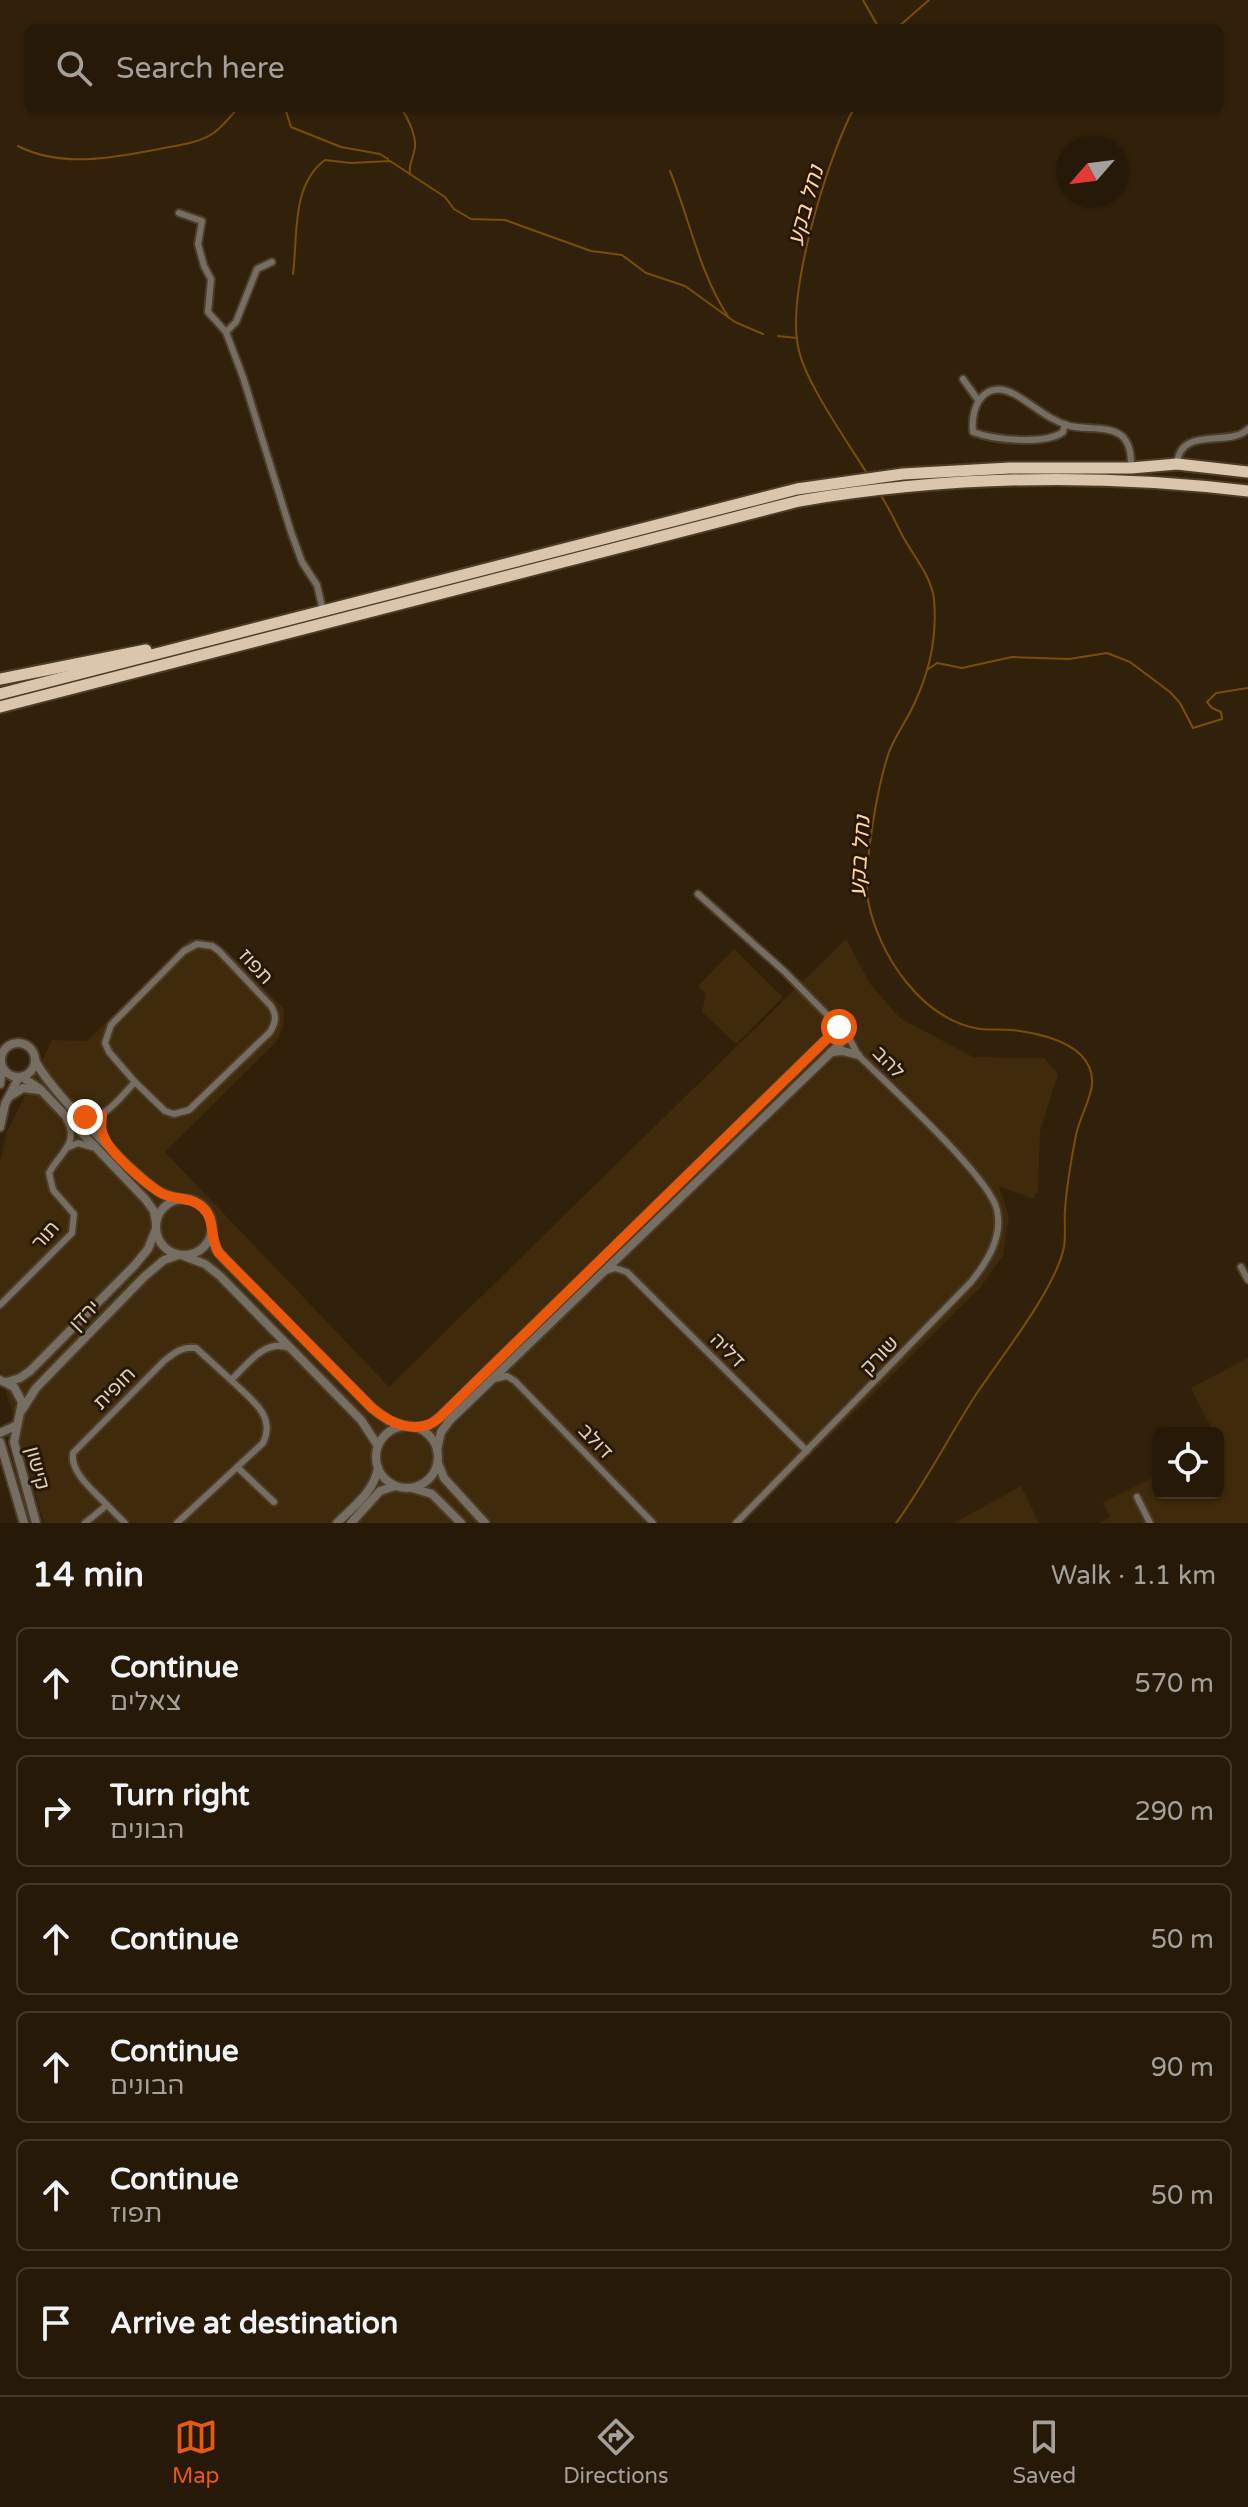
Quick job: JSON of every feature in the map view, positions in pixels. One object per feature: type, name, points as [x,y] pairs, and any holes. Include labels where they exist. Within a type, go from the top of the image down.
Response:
[{"type":"highway","points":[[0,707],[843,487],[903,474],[1177,464],[1248,472]]},
{"type":"highway","points":[[0,694],[743,502],[843,487],[1011,480],[1125,480],[1248,491]]},
{"type":"highway","points":[[0,679],[276,624]]},
{"type":"highway","points":[[0,714],[130,674]]},
{"type":"street","points":[[179,213],[202,221],[198,244],[211,279],[208,312],[226,332],[266,446],[298,552],[317,585],[323,611]]},
{"type":"street","points":[[226,332],[236,322],[257,269],[272,262]]},
{"type":"street","points":[[963,379],[978,400]]},
{"type":"street","points":[[1065,424],[1063,432],[1050,438],[1019,440],[973,432],[973,416],[978,400],[992,391],[1015,394],[1044,416],[1065,424],[1106,430],[1122,436],[1131,451],[1131,468]]},
{"type":"street","points":[[1177,464],[1177,456],[1184,447],[1196,440],[1235,436],[1248,429]]},
{"type":"street","name":"להב","points":[[698,894],[785,972],[848,1036],[858,1055],[987,1187]]},
{"type":"street","name":"תפוז","points":[[203,944],[219,951],[276,1014],[270,1032],[189,1110],[174,1114],[165,1111],[135,1082],[109,1052],[105,1043],[107,1034],[111,1025],[189,947],[203,944]]},
{"type":"street","points":[[0,1084],[0,1058],[4,1049],[17,1042],[30,1047],[42,1074],[151,1186],[164,1194],[192,1200],[204,1208],[211,1220],[214,1245],[223,1258],[372,1408],[389,1421],[416,1427],[429,1426],[439,1418],[839,1027]]},
{"type":"street","points":[[485,1523],[444,1478],[437,1450],[445,1426],[848,1036]]},
{"type":"street","points":[[830,1052],[858,1055]]},
{"type":"street","points":[[0,1127],[6,1102],[21,1077],[33,1069],[35,1060]]},
{"type":"street","points":[[2,1067],[9,1075],[21,1077],[42,1091],[146,1200],[154,1211],[163,1246],[213,1270],[361,1420],[378,1446],[376,1478],[368,1491],[337,1523]]},
{"type":"street","points":[[77,1112],[85,1117],[102,1115],[135,1082]]},
{"type":"street","points":[[6,1102],[20,1089],[28,1087],[42,1091]]},
{"type":"street","points":[[102,1115],[101,1128],[106,1143]]},
{"type":"street","name":"תור","points":[[0,1302],[72,1233],[74,1214],[49,1183],[49,1173],[72,1132],[64,1116]]},
{"type":"street","points":[[65,1149],[78,1143],[96,1149]]},
{"type":"street","name":"שורק","points":[[736,1523],[957,1297],[986,1262],[998,1228],[997,1209],[987,1187]]},
{"type":"street","points":[[156,1226],[166,1206],[181,1199]]},
{"type":"street","name":"ירדן","points":[[3,1380],[15,1381],[30,1371],[134,1266],[148,1249],[156,1226]]},
{"type":"street","points":[[180,1255],[192,1254],[202,1248],[211,1233]]},
{"type":"street","points":[[627,1272],[624,1258],[628,1248]]},
{"type":"street","name":"ירדן","points":[[18,1422],[36,1388],[149,1272],[164,1260],[180,1255]]},
{"type":"street","points":[[1241,1267],[1248,1280]]},
{"type":"street","points":[[601,1273],[615,1268],[627,1272]]},
{"type":"street","name":"דליה","points":[[627,1272],[807,1451]]},
{"type":"street","points":[[231,1380],[266,1347],[270,1336],[267,1324]]},
{"type":"street","points":[[266,1347],[277,1344],[292,1349]]},
{"type":"street","name":"חופית","points":[[125,1523],[75,1469],[73,1453],[177,1350],[188,1347],[196,1348],[264,1413],[268,1433],[263,1443],[177,1523]]},
{"type":"street","points":[[514,1359],[511,1365],[515,1381]]},
{"type":"street","points":[[490,1382],[507,1376],[515,1381]]},
{"type":"street","points":[[3,1380],[19,1394],[22,1410]]},
{"type":"street","name":"דולב","points":[[515,1381],[653,1523]]},
{"type":"street","points":[[0,1433],[18,1422]]},
{"type":"street","name":"קישון","points":[[18,1422],[14,1442],[36,1523]]},
{"type":"street","points":[[378,1446],[388,1432],[404,1426]]},
{"type":"street","points":[[416,1427],[430,1436],[437,1450]]},
{"type":"street","name":"קישון","points":[[0,1442],[24,1523]]},
{"type":"street","points":[[412,1488],[426,1482],[438,1463]]},
{"type":"street","points":[[237,1467],[274,1502]]},
{"type":"street","points":[[378,1468],[396,1486]]},
{"type":"street","points":[[351,1523],[380,1491],[396,1486],[432,1494],[461,1523]]},
{"type":"street","points":[[1137,1497],[1150,1523]]},
{"type":"street","points":[[85,1523],[107,1505]]},
{"type":"shaded area","points":[[190,939],[226,950],[284,1009],[283,1026],[277,1041],[165,1152],[389,1387],[846,939],[871,985],[900,1018],[973,1057],[1044,1058],[1058,1074],[1040,1131],[1038,1194],[1035,1193],[1034,1199],[999,1186],[1009,1217],[1003,1255],[981,1287],[742,1523],[44,1523],[0,1370],[0,1163],[6,1134],[52,1040],[87,1041]]},
{"type":"shaded area","points":[[734,949],[783,997],[736,1044],[702,1012],[706,994],[698,986]]},
{"type":"shaded area","points":[[1248,1358],[1248,1523],[1099,1523],[1110,1517],[1103,1503],[1152,1478],[1152,1499],[1224,1499],[1224,1427],[1211,1427],[1191,1388]]},
{"type":"shaded area","points":[[1021,1486],[1039,1523],[954,1523]]},
{"type":"waterway","points":[[863,0],[877,24]]},
{"type":"waterway","points":[[902,24],[929,0]]},
{"type":"waterway","points":[[18,146],[35,153],[71,159],[128,155],[201,140],[219,129],[234,112]]},
{"type":"waterway","points":[[286,112],[291,127],[341,147],[380,154],[388,159]]},
{"type":"waterway","points":[[403,112],[415,142],[410,174]]},
{"type":"waterway","name":"נחל בקע","points":[[852,112],[832,160],[811,228],[803,263],[796,327],[799,351],[810,380],[868,475]]},
{"type":"waterway","points":[[293,274],[301,197],[314,171],[325,160],[351,163],[390,161],[445,197],[454,209],[471,219],[505,220],[591,251],[622,255],[646,273],[685,286],[735,322],[763,334]]},
{"type":"waterway","points":[[670,171],[702,265],[729,318]]},
{"type":"waterway","points":[[778,336],[797,338]]},
{"type":"waterway","name":"נחל בקע","points":[[880,494],[929,581],[935,612],[925,677],[889,752],[876,804],[867,885],[873,921],[906,982],[939,1013],[980,1029],[1029,1032],[1048,1037],[1081,1055],[1092,1075],[1090,1094],[1072,1154],[1065,1209],[1065,1242],[1059,1264],[1039,1303],[975,1396],[896,1523]]},
{"type":"waterway","points":[[927,670],[937,663],[962,668],[1012,657],[1069,659],[1107,653],[1130,662],[1170,692],[1180,703],[1193,728],[1222,719],[1221,712],[1207,702],[1216,693],[1248,688]]},
{"type":"route","points":[[85,1117],[102,1115],[101,1128],[106,1143],[151,1186],[164,1194],[192,1200],[204,1208],[211,1220],[211,1233],[219,1253],[372,1408],[389,1421],[424,1427],[439,1418],[839,1027]]}]
